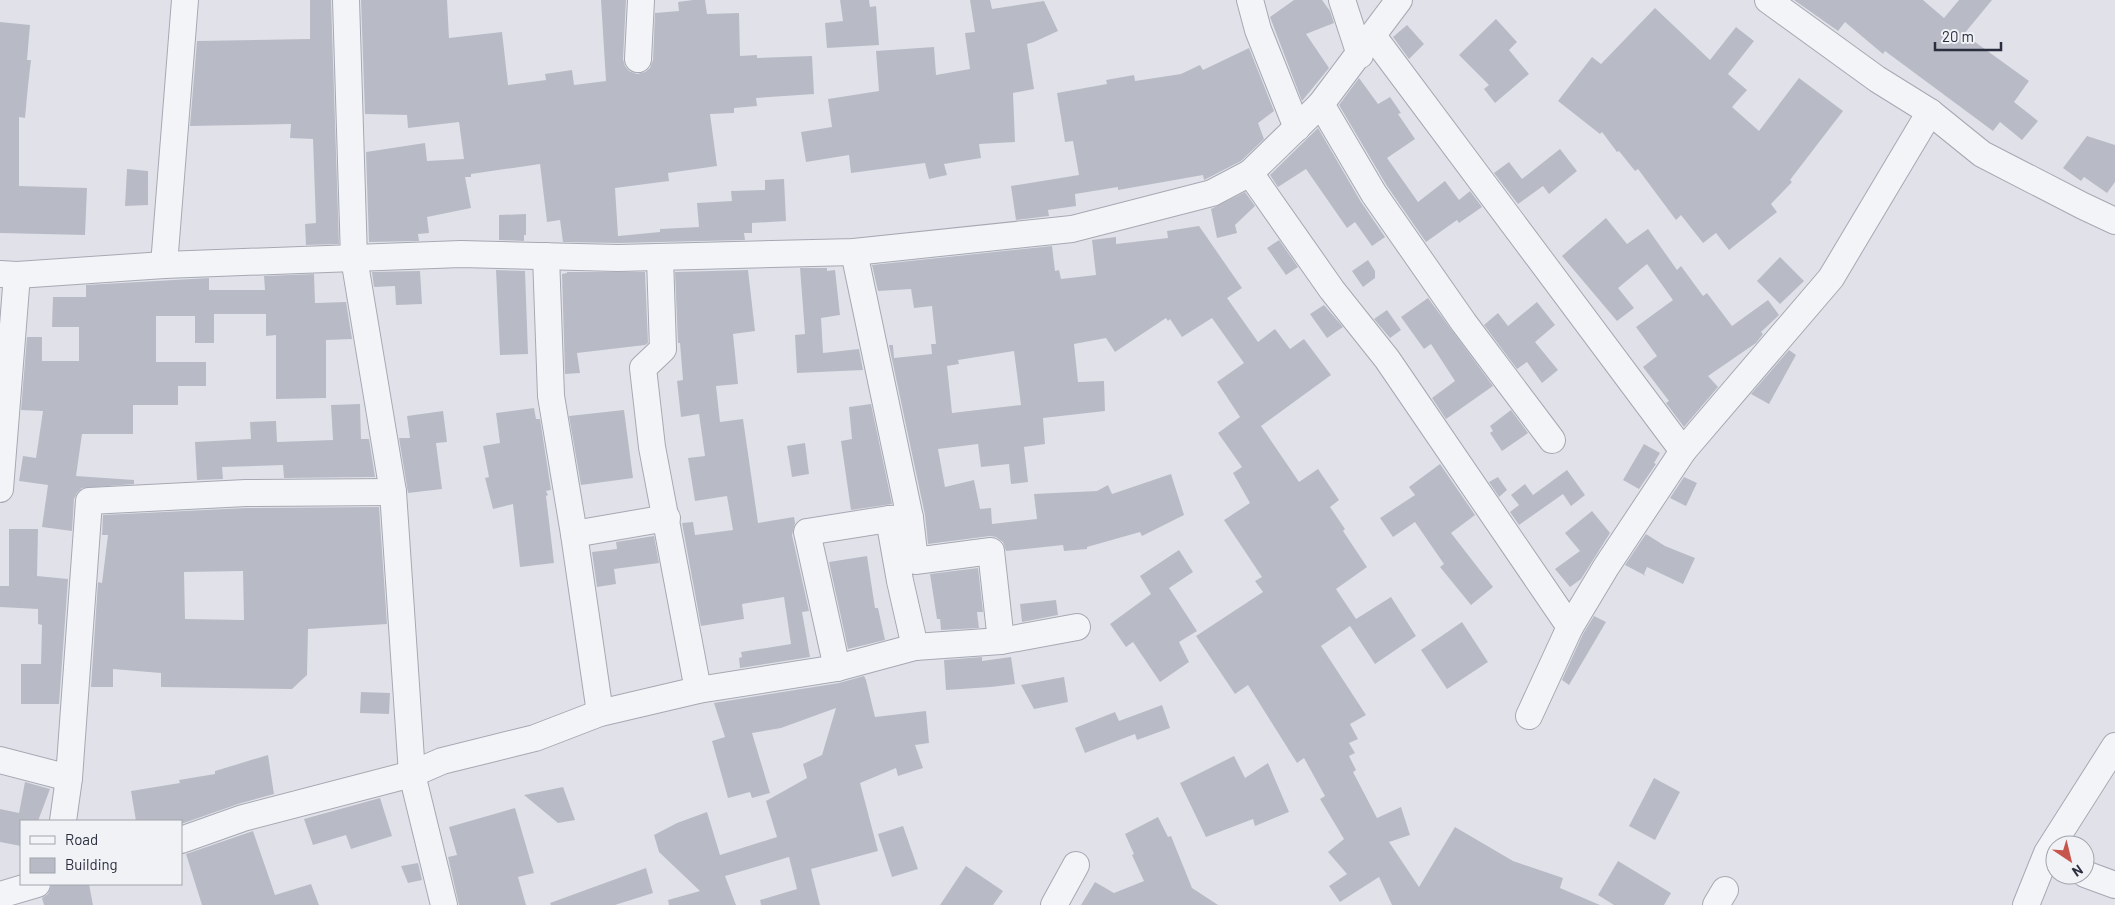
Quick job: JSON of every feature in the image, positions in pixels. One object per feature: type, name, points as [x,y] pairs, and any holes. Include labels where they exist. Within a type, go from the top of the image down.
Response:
[{"type":"street","points":[[164,265],[185,0]]},
{"type":"street","points":[[346,0],[354,258],[393,492],[412,774],[444,905]]},
{"type":"street","points":[[638,59],[641,0]]},
{"type":"street","points":[[1250,0],[1258,30],[1297,128]]},
{"type":"street","points":[[1342,0],[1366,45],[1683,450]]},
{"type":"street","points":[[0,490],[8,274],[164,265],[461,254],[660,258],[854,252],[1072,229],[1212,193],[1250,173],[1321,104],[1399,0]]},
{"type":"street","points":[[1768,0],[1878,79],[1930,112],[1982,154],[2115,221]]},
{"type":"street","points":[[1321,104],[1374,194],[1464,322],[1552,440]]},
{"type":"street","points":[[1529,716],[1570,628],[1606,567],[1683,450],[1831,278],[1930,112]]},
{"type":"street","points":[[1250,173],[1332,290],[1387,359],[1570,628]]},
{"type":"street","points":[[854,252],[900,518],[900,581],[915,646]]},
{"type":"street","points":[[546,256],[551,396],[574,534],[600,713]]},
{"type":"street","points":[[660,258],[664,349],[643,368],[652,447],[667,518],[698,690]]},
{"type":"street","points":[[63,820],[90,501],[246,493],[393,492]]},
{"type":"street","points":[[574,534],[667,518]]},
{"type":"street","points":[[900,518],[915,560],[991,551],[1002,641]]},
{"type":"street","points":[[836,668],[807,532],[900,518]]},
{"type":"street","points":[[182,840],[243,818],[412,774],[442,762],[535,738],[600,713],[698,690],[836,668],[915,646],[1002,641],[1077,627]]},
{"type":"street","points":[[2063,835],[2115,746]]},
{"type":"street","points":[[0,760],[68,778]]},
{"type":"street","points":[[1054,905],[1076,866]]},
{"type":"street","points":[[2026,905],[2045,868]]},
{"type":"street","points":[[2095,878],[2115,886]]},
{"type":"street","points":[[0,895],[34,885]]},
{"type":"building","points":[[310,0],[331,0],[339,244],[306,245],[305,224],[316,223],[313,139],[290,138],[291,124],[190,126],[197,41],[310,39]]},
{"type":"building","points":[[361,0],[447,0],[449,38],[502,32],[508,85],[546,80],[545,74],[572,70],[574,85],[606,81],[601,0],[626,0],[623,59],[629,71],[637,74],[645,72],[650,68],[653,60],[655,13],[679,11],[678,2],[705,0],[707,14],[739,13],[740,56],[757,55],[757,58],[812,56],[814,94],[756,98],[757,106],[734,108],[734,113],[710,114],[717,166],[668,173],[669,181],[615,188],[618,236],[660,232],[660,229],[699,227],[697,203],[732,201],[731,191],[765,190],[765,180],[784,179],[786,221],[752,223],[752,233],[744,233],[745,240],[618,243],[563,242],[560,220],[547,222],[540,164],[471,174],[471,177],[465,177],[471,208],[427,217],[429,233],[418,234],[419,241],[369,242],[366,152],[425,143],[427,161],[464,159],[459,122],[408,128],[407,115],[365,114]]},
{"type":"building","points":[[840,0],[869,0],[870,7],[876,6],[879,45],[827,48],[825,23],[843,21]]},
{"type":"building","points":[[970,0],[990,0],[992,9],[1044,1],[1058,31],[1027,44],[1034,89],[1013,93],[1015,142],[979,144],[981,158],[944,164],[947,175],[929,179],[925,163],[851,173],[849,155],[806,162],[801,132],[832,127],[828,99],[879,91],[876,51],[934,47],[936,75],[970,69],[965,33],[975,32]]},
{"type":"building","points":[[1294,0],[1322,0],[1330,11],[1334,23],[1306,34],[1329,68],[1302,101],[1270,17]]},
{"type":"building","points":[[1794,0],[1923,0],[1944,18],[1959,0],[1992,0],[1964,34],[2029,81],[2014,102],[2038,121],[2022,140],[2000,122],[1993,131],[1885,51],[1883,54],[1845,22],[1838,31]]},
{"type":"building","points":[[1655,8],[1710,60],[1736,27],[1754,41],[1728,74],[1747,90],[1732,107],[1759,131],[1799,78],[1843,111],[1790,180],[1792,182],[1771,204],[1777,212],[1729,250],[1716,233],[1703,243],[1681,215],[1676,220],[1638,169],[1635,171],[1602,132],[1600,134],[1558,101],[1592,57],[1601,64]]},
{"type":"building","points":[[1496,19],[1517,42],[1509,50],[1529,74],[1495,103],[1484,89],[1489,85],[1459,55]]},
{"type":"building","points":[[0,22],[30,25],[27,60],[31,60],[25,118],[19,117],[19,186],[87,188],[85,235],[0,233]]},
{"type":"building","points":[[1407,25],[1424,44],[1409,59],[1393,37]]},
{"type":"building","points":[[1249,48],[1274,111],[1258,123],[1264,139],[1241,161],[1204,180],[1203,175],[1118,190],[1118,187],[1075,194],[1076,206],[1048,210],[1049,216],[1016,220],[1011,186],[1079,175],[1073,141],[1065,142],[1057,93],[1107,84],[1106,80],[1134,75],[1135,81],[1181,74],[1200,65],[1203,70]]},
{"type":"building","points":[[1359,78],[1378,104],[1390,97],[1401,113],[1398,114],[1415,139],[1387,158],[1418,202],[1445,181],[1459,200],[1470,191],[1482,207],[1459,223],[1457,220],[1426,242],[1387,186],[1339,105]]},
{"type":"building","points":[[1318,128],[1361,202],[1385,237],[1372,246],[1355,222],[1347,228],[1306,169],[1278,187],[1270,175]]},
{"type":"building","points":[[2087,136],[2115,145],[2115,182],[2107,193],[2084,177],[2081,181],[2063,168]]},
{"type":"building","points":[[1560,149],[1577,171],[1549,194],[1543,186],[1518,204],[1494,173],[1509,162],[1522,179]]},
{"type":"building","points":[[127,169],[148,171],[148,205],[125,206]]},
{"type":"building","points":[[1245,192],[1255,206],[1235,225],[1237,233],[1217,238],[1211,209]]},
{"type":"building","points":[[526,214],[526,235],[524,235],[524,241],[499,240],[499,215]]},
{"type":"building","points":[[1606,218],[1627,244],[1648,229],[1677,270],[1681,266],[1703,296],[1707,293],[1732,326],[1768,300],[1779,315],[1761,332],[1763,334],[1756,343],[1708,376],[1718,387],[1684,427],[1666,403],[1669,401],[1643,367],[1657,356],[1636,327],[1673,300],[1647,264],[1618,288],[1634,308],[1617,321],[1562,256]]},
{"type":"building","points":[[1199,226],[1242,288],[1227,298],[1258,342],[1275,329],[1290,349],[1304,339],[1331,375],[1261,426],[1299,482],[1318,469],[1339,500],[1330,507],[1345,529],[1343,531],[1367,567],[1336,589],[1356,619],[1391,597],[1416,636],[1375,664],[1350,626],[1321,646],[1366,715],[1350,724],[1358,739],[1349,743],[1355,753],[1349,756],[1356,770],[1353,772],[1377,818],[1401,807],[1410,835],[1389,842],[1419,887],[1455,827],[1513,861],[1563,878],[1560,888],[1600,905],[1392,905],[1379,877],[1340,902],[1329,886],[1347,874],[1328,852],[1344,839],[1320,799],[1325,796],[1304,758],[1297,763],[1248,685],[1235,694],[1196,636],[1263,592],[1255,581],[1262,577],[1224,520],[1250,503],[1233,473],[1242,467],[1218,433],[1240,417],[1217,382],[1244,363],[1212,318],[1182,337],[1170,319],[1168,321],[1166,318],[1115,352],[1106,338],[1074,344],[1078,382],[1104,381],[1105,411],[1043,418],[1045,444],[1024,447],[1028,482],[1011,484],[1009,464],[981,467],[978,444],[938,449],[945,487],[974,480],[980,509],[991,508],[992,524],[1037,519],[1034,494],[1097,491],[1108,485],[1112,494],[1171,474],[1184,515],[1142,536],[1140,532],[1087,547],[1087,549],[1064,551],[1063,545],[1006,551],[1003,542],[996,537],[990,536],[928,544],[925,515],[889,345],[893,345],[894,358],[932,354],[931,344],[936,344],[932,306],[914,308],[911,289],[878,291],[872,265],[1052,246],[1055,271],[1059,270],[1061,279],[1096,275],[1092,240],[1116,237],[1116,244],[1168,238],[1167,231]],"holes":[[[1014,351],[1021,405],[952,413],[947,366],[959,364],[958,360]]]},
{"type":"building","points":[[1279,240],[1298,267],[1286,275],[1267,248]]},
{"type":"building","points":[[1780,257],[1804,281],[1780,304],[1757,281]]},
{"type":"building","points":[[1368,260],[1375,271],[1375,278],[1363,287],[1352,271]]},
{"type":"building","points":[[800,268],[827,268],[827,271],[835,270],[840,315],[821,318],[823,353],[859,349],[863,370],[797,373],[795,335],[805,334]]},
{"type":"building","points":[[496,270],[525,271],[528,354],[500,355]]},
{"type":"building","points":[[748,270],[755,331],[733,334],[738,384],[716,386],[720,422],[743,419],[758,523],[794,517],[795,523],[792,535],[809,611],[802,612],[810,657],[740,668],[739,658],[742,657],[741,652],[791,644],[784,597],[742,604],[744,619],[701,626],[682,523],[693,522],[695,535],[733,530],[727,496],[695,501],[688,458],[705,456],[699,414],[681,417],[677,381],[683,380],[680,343],[678,343],[675,272]]},
{"type":"building","points":[[420,271],[422,304],[396,305],[395,286],[374,287],[372,272]]},
{"type":"building","points":[[567,272],[645,272],[648,343],[645,345],[577,353],[580,373],[565,374],[562,274]]},
{"type":"building","points":[[314,274],[315,303],[346,302],[352,339],[326,340],[326,398],[276,399],[276,335],[266,336],[266,314],[214,314],[214,343],[195,343],[195,316],[156,316],[156,362],[206,362],[206,386],[178,386],[178,405],[133,405],[133,434],[82,434],[76,476],[134,480],[134,484],[82,488],[74,499],[72,531],[42,527],[48,485],[19,481],[23,456],[36,458],[43,411],[21,410],[27,337],[42,337],[42,361],[79,361],[79,327],[52,327],[53,297],[86,297],[86,285],[209,278],[209,290],[265,290],[264,276]]},
{"type":"building","points":[[1428,298],[1493,386],[1446,419],[1432,398],[1455,381],[1431,344],[1424,349],[1401,317]]},
{"type":"building","points":[[1537,302],[1555,325],[1535,342],[1558,370],[1542,383],[1527,362],[1517,369],[1484,325],[1498,313],[1508,326]]},
{"type":"building","points":[[1324,305],[1343,327],[1327,338],[1310,314]]},
{"type":"building","points":[[1387,310],[1401,330],[1390,338],[1374,319]]},
{"type":"building","points":[[1789,350],[1796,355],[1769,404],[1751,394]]},
{"type":"building","points":[[360,404],[361,439],[369,439],[375,477],[284,478],[283,465],[222,467],[223,479],[197,480],[195,442],[251,439],[250,422],[276,421],[277,442],[333,440],[331,405]]},
{"type":"building","points":[[871,404],[892,504],[851,510],[841,441],[852,439],[849,407]]},
{"type":"building","points":[[534,408],[536,419],[540,419],[551,490],[546,491],[548,495],[546,496],[554,563],[520,567],[513,504],[493,509],[485,478],[489,477],[483,446],[500,443],[496,413]]},
{"type":"building","points":[[624,410],[633,478],[581,485],[569,416]]},
{"type":"building","points":[[1511,410],[1528,433],[1502,451],[1490,433],[1493,431],[1490,426]]},
{"type":"building","points":[[443,411],[447,442],[436,443],[442,489],[408,493],[399,438],[410,438],[407,416]]},
{"type":"building","points":[[805,443],[809,474],[792,477],[787,446]]},
{"type":"building","points":[[1644,444],[1660,453],[1654,463],[1656,464],[1639,489],[1623,480]]},
{"type":"building","points":[[1440,464],[1475,515],[1451,533],[1493,587],[1471,605],[1440,567],[1444,564],[1415,522],[1393,537],[1380,518],[1415,495],[1409,487]]},
{"type":"building","points":[[1567,470],[1585,495],[1571,506],[1563,494],[1519,525],[1510,512],[1519,505],[1511,495],[1525,484],[1533,495]]},
{"type":"building","points":[[1498,477],[1507,490],[1499,497],[1489,482]]},
{"type":"building","points":[[1684,477],[1697,483],[1686,506],[1670,498]]},
{"type":"building","points":[[379,507],[387,624],[308,629],[307,675],[292,689],[161,687],[161,673],[113,669],[113,687],[91,687],[98,582],[102,583],[108,535],[102,535],[103,515],[246,508]],"holes":[[[243,571],[244,620],[185,619],[184,572]]]},
{"type":"building","points":[[1592,511],[1610,533],[1581,579],[1570,587],[1555,569],[1580,551],[1565,533]]},
{"type":"building","points":[[9,529],[38,529],[37,576],[68,579],[59,704],[21,704],[21,664],[41,664],[42,625],[38,624],[38,609],[0,607],[0,586],[9,586]]},
{"type":"building","points":[[1646,534],[1665,546],[1695,558],[1683,584],[1647,567],[1644,574],[1646,576],[1625,565]]},
{"type":"building","points":[[654,536],[659,563],[614,569],[616,584],[597,587],[592,552],[617,549],[616,542]]},
{"type":"building","points":[[1179,550],[1193,572],[1169,588],[1197,631],[1179,642],[1189,662],[1160,682],[1133,642],[1126,647],[1110,624],[1151,594],[1140,576]]},
{"type":"building","points":[[867,556],[875,608],[878,608],[885,640],[848,649],[829,562]]},
{"type":"building","points":[[978,568],[983,612],[977,612],[979,628],[941,630],[940,619],[937,619],[930,574]]},
{"type":"building","points":[[1056,600],[1058,615],[1022,622],[1020,604]]},
{"type":"building","points":[[1594,616],[1606,622],[1569,685],[1562,680],[1583,634]]},
{"type":"building","points":[[1462,622],[1488,662],[1447,689],[1421,650]]},
{"type":"building","points":[[982,657],[982,661],[1011,657],[1015,684],[946,690],[944,660]]},
{"type":"building","points":[[864,676],[875,717],[926,711],[929,743],[915,745],[923,768],[898,776],[896,768],[860,783],[878,851],[811,869],[820,905],[761,905],[760,900],[797,889],[789,857],[725,876],[736,905],[669,905],[668,900],[700,891],[659,852],[654,835],[677,823],[707,812],[720,855],[777,837],[766,801],[807,778],[803,764],[822,755],[836,708],[781,728],[752,733],[770,793],[752,798],[750,792],[728,798],[712,741],[725,737],[714,703],[839,683]]},
{"type":"building","points":[[1064,677],[1068,702],[1034,709],[1021,685]]},
{"type":"building","points":[[361,692],[390,693],[389,714],[360,713]]},
{"type":"building","points":[[1162,705],[1170,728],[1137,740],[1135,734],[1085,753],[1075,728],[1115,712],[1119,721]]},
{"type":"building","points":[[268,755],[274,794],[238,804],[182,824],[182,820],[136,820],[131,791],[180,783],[179,780],[215,774],[215,771]]},
{"type":"building","points":[[1234,756],[1245,778],[1268,763],[1289,812],[1255,826],[1253,819],[1206,837],[1180,783]]},
{"type":"building","points":[[1654,778],[1680,792],[1655,840],[1629,826]]},
{"type":"building","points":[[25,782],[50,789],[38,820],[20,820],[20,846],[0,842],[0,809],[19,813]]},
{"type":"building","points":[[563,787],[575,820],[558,823],[524,795]]},
{"type":"building","points":[[380,798],[392,836],[351,849],[346,835],[313,845],[304,819]]},
{"type":"building","points":[[515,808],[534,873],[518,877],[526,905],[459,905],[448,857],[457,855],[449,827]]},
{"type":"building","points":[[1158,817],[1168,837],[1171,836],[1192,888],[1218,905],[1081,905],[1095,882],[1114,893],[1144,881],[1125,834]]},
{"type":"building","points":[[903,826],[918,869],[892,877],[878,834]]},
{"type":"building","points":[[253,831],[275,895],[311,884],[319,905],[202,905],[186,854]]},
{"type":"building","points":[[1618,861],[1671,893],[1664,905],[1614,905],[1598,895]]},
{"type":"building","points":[[418,863],[422,880],[408,883],[401,866]]},
{"type":"building","points":[[966,866],[1003,891],[993,905],[940,905]]},
{"type":"building","points":[[646,868],[653,893],[615,905],[551,905],[550,903]]},
{"type":"building","points":[[52,885],[89,885],[93,905],[44,905],[42,898],[48,894]]}]
